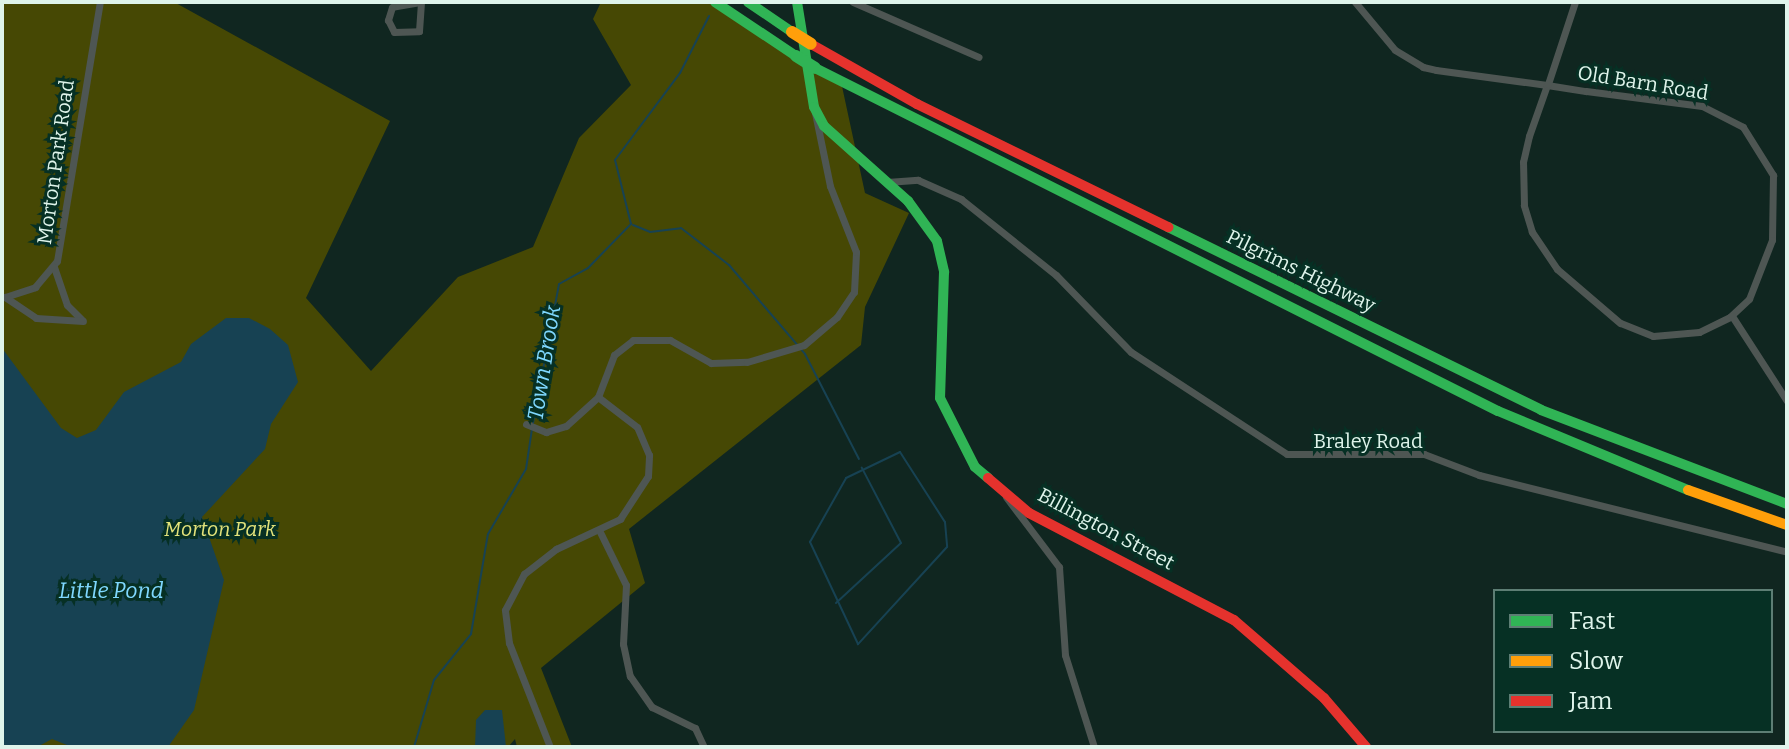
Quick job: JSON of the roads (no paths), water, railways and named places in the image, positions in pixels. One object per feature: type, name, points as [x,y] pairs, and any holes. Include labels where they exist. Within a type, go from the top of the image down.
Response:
[{"type":"main road","name":"Pilgrims Highway","points":[[715,2],[815,68],[1498,411],[1661,481],[1787,525]]},
{"type":"main road","name":"Pilgrims Highway","points":[[748,2],[811,44],[917,104],[1492,387],[1659,460],[1787,504]]},
{"type":"main road","name":"Billington Street","points":[[797,2],[814,107],[841,147],[887,182],[928,223],[940,251],[937,367],[943,409],[968,457],[1006,497],[1234,620],[1324,698],[1366,747]]},
{"type":"street","name":"Morton Park Road","points":[[4,297],[35,287],[54,267],[100,2]]},
{"type":"street","points":[[421,2],[419,31],[394,32],[388,20],[392,7],[421,2]]},
{"type":"street","points":[[853,2],[979,57]]},
{"type":"street","points":[[1355,2],[1395,50],[1423,67],[1547,85],[1575,2]]},
{"type":"street","name":"Old Barn Road","points":[[1547,85],[1702,106],[1752,136],[1773,175],[1775,224],[1763,272],[1732,316],[1680,337],[1639,332],[1596,306],[1547,257],[1527,219],[1522,175],[1547,85]]},
{"type":"street","points":[[526,424],[536,429],[566,426],[598,397],[614,355],[641,337],[678,342],[721,365],[794,351],[845,308],[857,276],[853,237],[827,174],[814,107]]},
{"type":"street","name":"Braley Road","points":[[887,182],[918,180],[961,199],[1056,275],[1131,352],[1287,454],[1424,454],[1479,475],[1787,552]]},
{"type":"street","points":[[4,297],[36,318],[83,321],[67,305],[54,267]]},
{"type":"street","points":[[1732,316],[1787,401]]},
{"type":"street","points":[[550,747],[509,643],[506,602],[535,564],[600,532],[636,501],[650,462],[634,424],[598,397]]},
{"type":"street","points":[[1006,497],[1059,567],[1065,655],[1094,747]]},
{"type":"street","points":[[600,532],[626,585],[623,644],[630,676],[652,707],[695,728],[704,747]]},
{"type":"water","name":"Little Pond","points":[[226,318],[249,318],[270,329],[288,345],[298,382],[271,424],[265,449],[202,517],[224,580],[194,710],[168,747],[72,747],[52,739],[37,747],[2,747],[2,348],[61,428],[77,438],[96,430],[124,392],[181,362],[191,344]]},
{"type":"water","points":[[485,710],[502,710],[506,747],[475,747],[476,720]]},
{"type":"waterway","name":"Town Brook","points":[[533,423],[559,284],[588,268],[631,224],[615,160],[680,73],[709,16]]},
{"type":"waterway","points":[[633,225],[650,232],[681,228],[729,265],[805,354],[859,459]]},
{"type":"waterway","name":"Town Brook","points":[[414,747],[434,680],[471,634],[488,534],[526,469],[532,429]]},
{"type":"waterway","points":[[900,452],[945,522],[947,547],[858,644],[810,542],[846,478],[900,452]]},
{"type":"waterway","points":[[836,603],[901,543],[862,468]]},
{"type":"park label","name":"Morton Park","points":[[220,529]]}]
